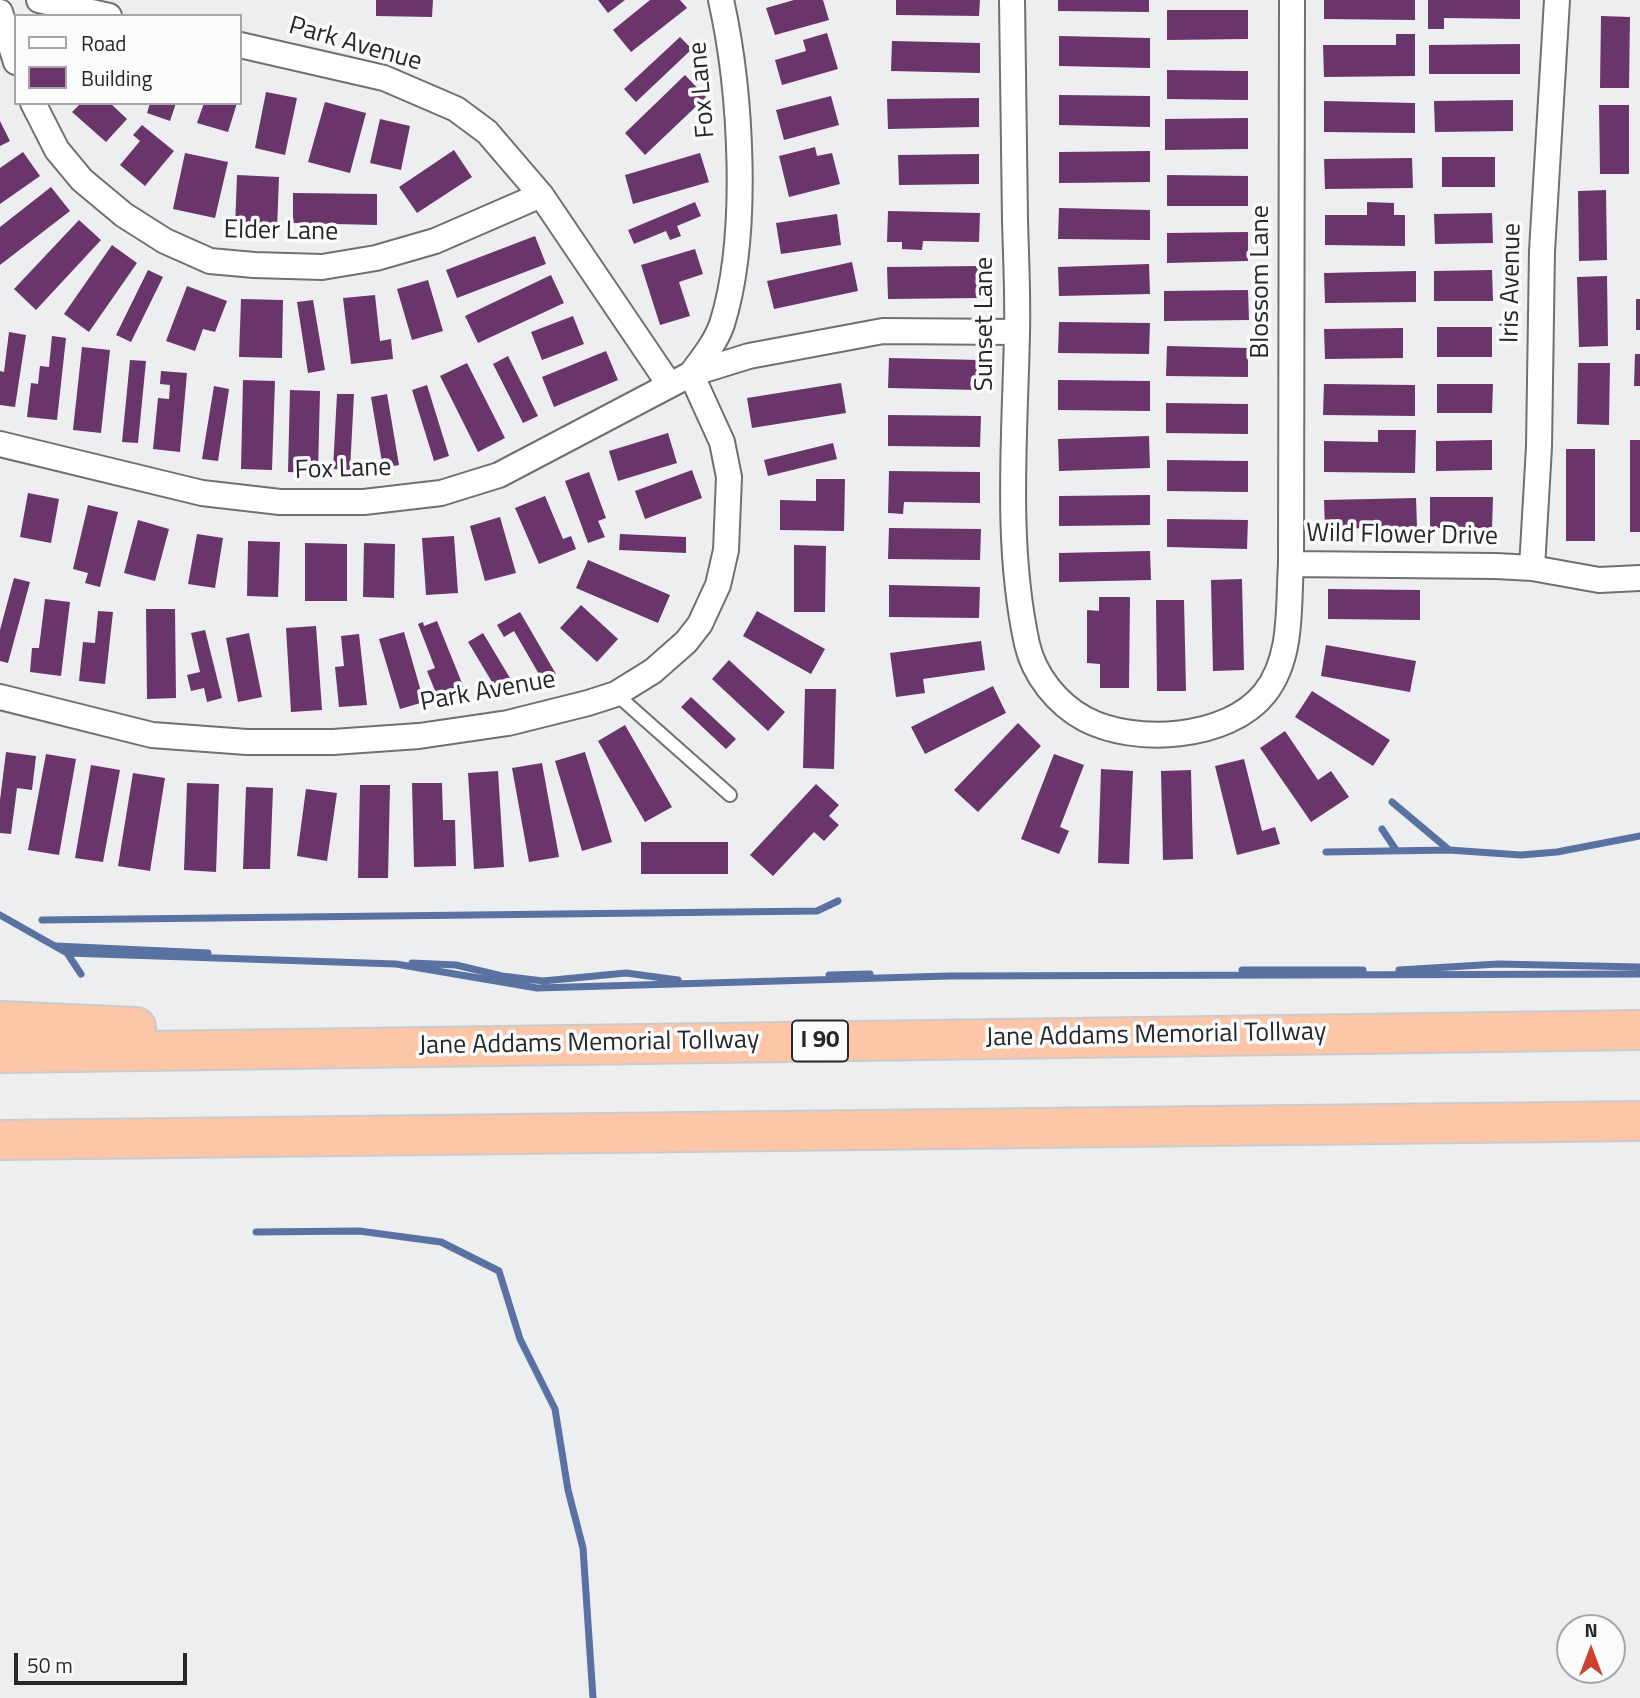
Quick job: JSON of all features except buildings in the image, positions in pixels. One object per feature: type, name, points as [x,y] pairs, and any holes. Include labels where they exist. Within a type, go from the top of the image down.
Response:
[{"type":"highway","points":[[0,1021],[498,1046]]},
{"type":"highway","name":"Jane Addams Memorial Tollway","points":[[0,1053],[1640,1030]]},
{"type":"highway","points":[[0,1140],[1640,1121]]},
{"type":"street","points":[[39,0],[101,14]]},
{"type":"street","name":"Fox Lane","points":[[0,444],[202,493],[281,502],[364,502],[441,493],[499,475],[680,379],[704,357],[721,326],[732,276],[739,211],[738,124],[729,36],[720,0]]},
{"type":"street","name":"Sunset Lane","points":[[1012,0],[1017,332],[1014,453],[1016,578],[1028,647]]},
{"type":"street","name":"Blossom Lane","points":[[1291,564],[1292,0]]},
{"type":"street","name":"Iris Avenue","points":[[1532,568],[1539,447],[1542,251],[1557,0]]},
{"type":"street","points":[[0,12],[14,56]]},
{"type":"street","name":"Park Avenue","points":[[0,698],[152,736],[247,742],[333,742],[419,736],[508,723],[616,694],[653,671],[686,642],[700,624],[719,585],[726,550],[729,477],[722,442],[680,379],[541,195],[487,132],[456,109],[384,78],[242,45]]},
{"type":"street","name":"Elder Lane","points":[[34,105],[57,149],[82,180],[124,215],[155,235],[210,261],[322,267],[376,258],[435,241],[541,195]]},
{"type":"street","points":[[680,379],[749,356],[883,331],[1017,332]]},
{"type":"street","name":"Wild Flower Drive","points":[[1028,647],[1034,666],[1044,682],[1071,710],[1086,720],[1122,731],[1159,734],[1198,731],[1236,718],[1252,707],[1278,672],[1286,642],[1291,564],[1532,568],[1599,580],[1640,578]]},
{"type":"lane","points":[[616,694],[730,795]]},
{"type":"waterway","points":[[1392,802],[1448,849]]},
{"type":"waterway","points":[[1382,829],[1396,850]]},
{"type":"waterway","points":[[1326,852],[1449,850],[1521,855],[1557,852],[1640,836]]},
{"type":"waterway","points":[[42,920],[817,911],[838,901]]},
{"type":"waterway","points":[[0,915],[67,953],[396,964],[537,988],[949,976],[1640,974]]},
{"type":"waterway","points":[[56,946],[208,953]]},
{"type":"waterway","points":[[67,953],[81,974]]},
{"type":"waterway","points":[[412,963],[456,965],[502,976],[543,981],[626,973],[678,980]]},
{"type":"waterway","points":[[1399,970],[1498,964],[1640,967]]},
{"type":"waterway","points":[[1242,970],[1363,970]]},
{"type":"waterway","points":[[829,975],[870,974]]},
{"type":"waterway","points":[[256,1232],[359,1231],[441,1242],[499,1271],[520,1339],[555,1409],[568,1490],[583,1548],[593,1698]]}]
